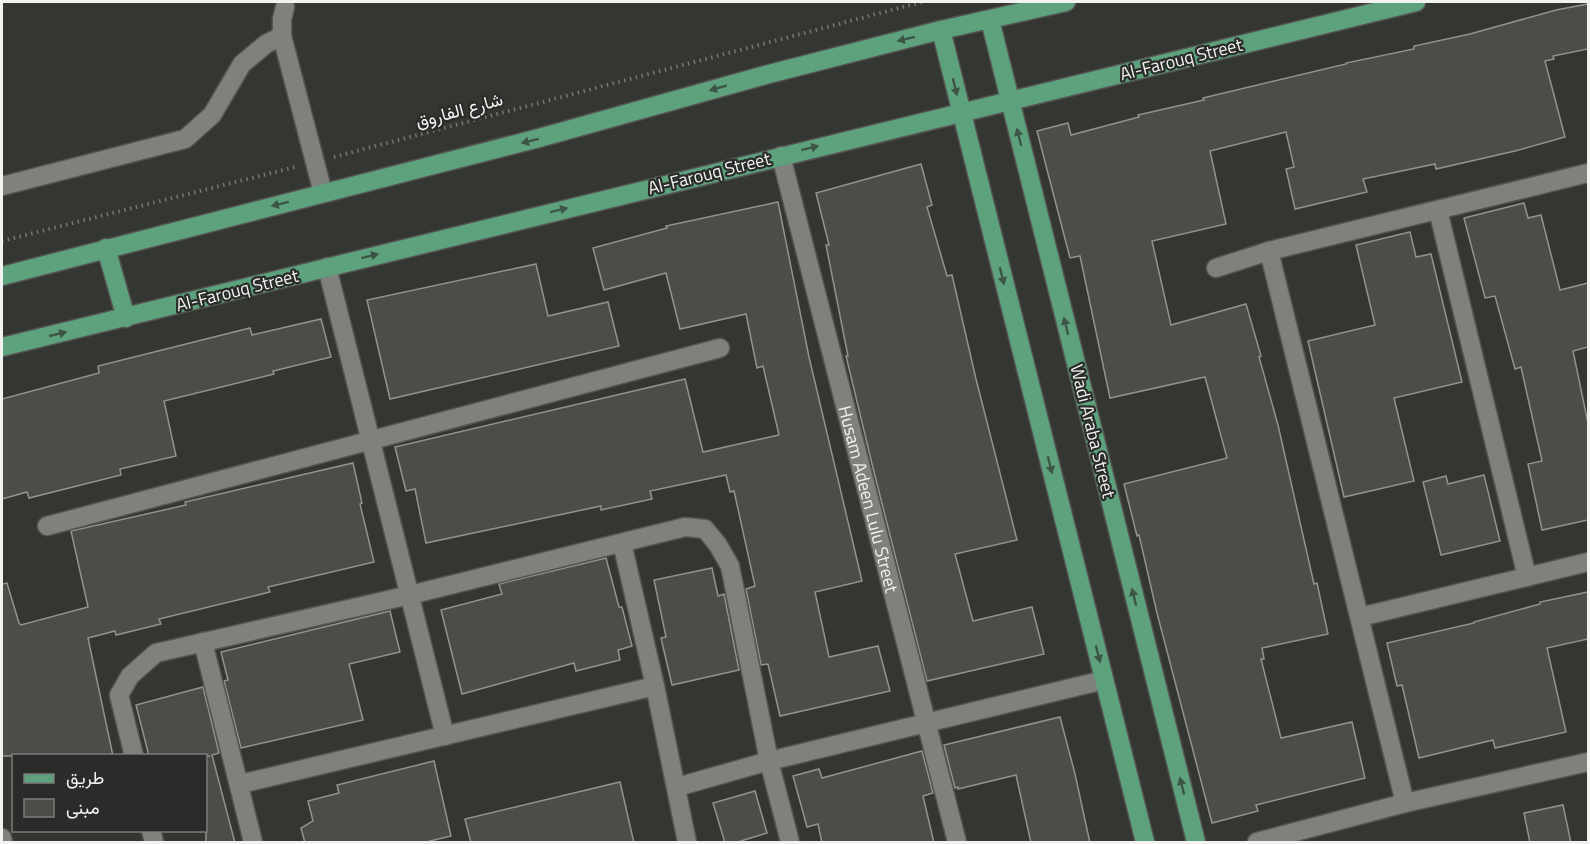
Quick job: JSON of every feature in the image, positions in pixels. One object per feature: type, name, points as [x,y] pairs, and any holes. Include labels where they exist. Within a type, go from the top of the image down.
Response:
[{"type":"main road","points":[[2,276],[539,138],[769,74],[941,30],[1066,2]]},
{"type":"main road","name":"Al-Farouq Street","points":[[2,347],[961,111],[1416,2]]},
{"type":"main road","name":"Wadi Araba Street","points":[[990,20],[1196,843]]},
{"type":"main road","points":[[941,30],[1145,843]]},
{"type":"main road","points":[[106,248],[126,318]]},
{"type":"street","points":[[285,8],[282,19],[282,36],[323,193]]},
{"type":"street","points":[[2,186],[185,140],[212,115],[242,64],[266,44],[282,36]]},
{"type":"street","name":"Husam Adeen Lulu Street","points":[[781,156],[957,843]]},
{"type":"street","points":[[1216,267],[1269,251],[1588,173]]},
{"type":"street","points":[[1438,210],[1527,577]]},
{"type":"street","points":[[1269,251],[1405,803]]},
{"type":"street","points":[[327,267],[445,736]]},
{"type":"street","points":[[47,526],[720,348]]},
{"type":"street","points":[[134,754],[119,695],[130,676],[156,653],[410,595],[685,527],[705,529],[718,545],[730,566],[769,761],[790,843]]},
{"type":"street","points":[[622,543],[655,686],[687,843]]},
{"type":"street","points":[[1360,617],[1588,562]]},
{"type":"street","points":[[203,642],[254,843]]},
{"type":"street","points":[[676,787],[769,761],[1104,680]]},
{"type":"street","points":[[240,784],[655,686]]},
{"type":"street","points":[[1257,843],[1405,803],[1588,762]]},
{"type":"street","points":[[2,837],[3,843]]},
{"type":"path","name":"شارع الفاروق","points":[[2,241],[315,162],[922,2]]},
{"type":"building","points":[[1588,4],[1588,49],[1553,56],[1554,59],[1545,61],[1565,137],[1436,169],[1435,164],[1363,179],[1367,192],[1295,209],[1286,169],[1294,167],[1286,132],[1210,151],[1226,224],[1152,241],[1171,325],[1246,304],[1261,356],[1259,357],[1278,425],[1314,584],[1317,583],[1328,634],[1262,648],[1264,659],[1261,659],[1281,738],[1352,722],[1365,778],[1256,805],[1258,811],[1212,823],[1124,484],[1227,458],[1205,377],[1110,398],[1080,256],[1070,258],[1037,131],[1068,123],[1071,135],[1139,117],[1138,115],[1204,100],[1203,98],[1414,49],[1414,46]]},
{"type":"building","points":[[921,164],[932,205],[927,207],[947,276],[952,275],[1017,540],[955,554],[973,621],[1032,607],[1044,654],[927,681],[846,356],[848,356],[826,245],[829,245],[816,193]]},
{"type":"building","points":[[778,202],[809,357],[862,581],[815,592],[829,657],[878,646],[890,691],[780,716],[768,664],[761,665],[746,589],[755,586],[734,491],[730,492],[726,475],[650,491],[652,499],[601,510],[601,506],[426,543],[415,489],[406,491],[395,447],[685,379],[703,452],[779,435],[763,366],[757,368],[746,314],[680,329],[666,273],[604,290],[593,248],[667,228],[666,226]]},
{"type":"building","points":[[1524,203],[1528,218],[1541,215],[1560,290],[1588,283],[1588,347],[1573,351],[1588,423],[1588,520],[1542,530],[1528,464],[1542,461],[1521,367],[1515,369],[1495,296],[1485,298],[1464,218]]},
{"type":"building","points":[[1410,232],[1416,257],[1431,254],[1462,382],[1394,398],[1414,481],[1344,497],[1308,341],[1375,325],[1356,245]]},
{"type":"building","points":[[536,264],[548,316],[608,302],[619,346],[390,399],[367,300]]},
{"type":"building","points":[[321,319],[331,357],[273,371],[274,374],[164,401],[176,456],[120,469],[121,475],[29,498],[27,492],[2,499],[2,399],[99,373],[98,366],[250,328],[252,335]]},
{"type":"building","points":[[353,463],[374,562],[268,587],[270,592],[159,619],[161,624],[116,635],[115,631],[88,638],[113,754],[12,754],[12,756],[2,756],[2,584],[7,583],[21,625],[88,607],[71,531],[186,505],[185,502]]},
{"type":"building","points":[[1484,475],[1500,541],[1441,555],[1423,482],[1446,476],[1448,484]]},
{"type":"building","points":[[606,558],[632,646],[618,650],[620,660],[576,671],[574,663],[462,694],[441,610],[502,594],[499,584]]},
{"type":"building","points":[[712,568],[718,596],[724,594],[739,670],[672,685],[661,638],[666,637],[654,580]]},
{"type":"building","points":[[1588,592],[1588,639],[1547,648],[1566,732],[1495,748],[1493,740],[1419,758],[1402,685],[1397,686],[1387,643],[1474,623],[1540,604],[1540,602]]},
{"type":"building","points":[[390,611],[400,652],[349,664],[363,720],[241,748],[224,681],[228,680],[221,652]]},
{"type":"building","points":[[203,687],[219,753],[212,755],[235,843],[206,843],[207,754],[148,754],[136,705]]},
{"type":"building","points":[[1060,717],[1090,843],[1031,843],[1016,775],[955,788],[944,745]]},
{"type":"building","points":[[922,751],[933,793],[923,796],[934,843],[822,843],[818,824],[807,827],[793,776],[819,769],[822,778]]},
{"type":"building","points":[[434,761],[451,836],[422,843],[305,843],[301,828],[313,821],[308,801],[339,793],[337,785]]},
{"type":"building","points":[[620,782],[634,843],[471,843],[465,819]]},
{"type":"building","points":[[755,791],[767,833],[734,843],[725,843],[713,803]]},
{"type":"building","points":[[1563,805],[1571,843],[1530,843],[1524,813]]}]
